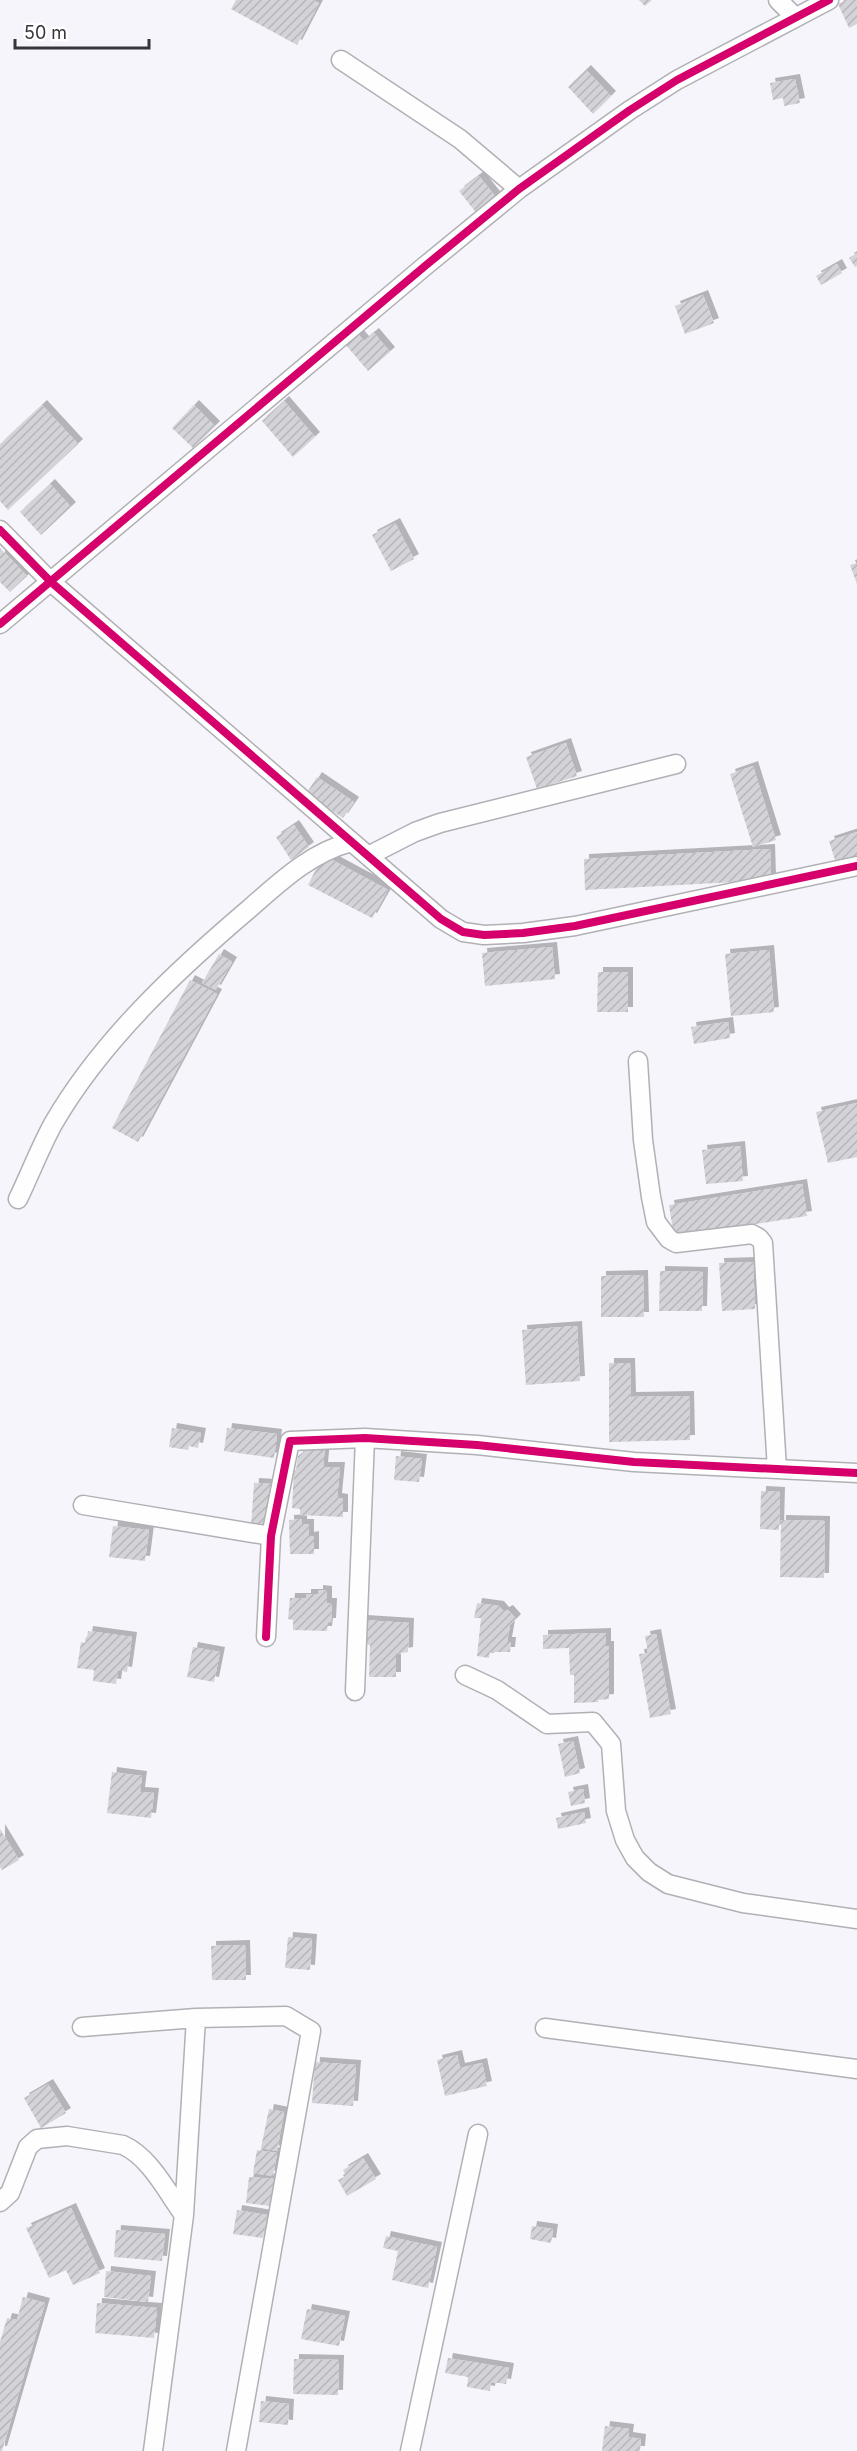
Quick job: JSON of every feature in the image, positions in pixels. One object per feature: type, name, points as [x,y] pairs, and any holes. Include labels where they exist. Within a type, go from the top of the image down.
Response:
[{"type":"street","points":[[778,0],[795,17]]},
{"type":"street","points":[[0,624],[415,273],[519,189],[630,110],[677,80],[829,0]]},
{"type":"street","points":[[340,60],[460,139],[519,189]]},
{"type":"street","points":[[0,530],[51,582],[351,842],[451,926],[463,932],[484,935],[513,934],[575,926],[857,866]]},
{"type":"street","points":[[368,856],[415,832],[440,823],[676,764]]},
{"type":"street","points":[[18,1199],[53,1125],[70,1099],[112,1042],[158,992],[206,946],[299,867],[322,852],[351,842]]},
{"type":"street","points":[[638,1061],[646,1163],[656,1221],[662,1232],[676,1243],[752,1234],[763,1243],[777,1469]]},
{"type":"street","points":[[355,1691],[365,1438]]},
{"type":"street","points":[[266,1637],[271,1536],[290,1441],[365,1438],[477,1445],[634,1462],[857,1473]]},
{"type":"street","points":[[83,1505],[271,1536]]},
{"type":"street","points":[[465,1675],[497,1690],[547,1724],[593,1722],[611,1744],[616,1811],[625,1840],[635,1858],[649,1872],[668,1884],[742,1903],[857,1919]]},
{"type":"street","points":[[82,2027],[196,2018],[286,2016],[311,2031],[236,2451]]},
{"type":"street","points":[[153,2451],[184,2215],[196,2018]]},
{"type":"street","points":[[545,2028],[857,2069]]},
{"type":"street","points":[[410,2451],[478,2134]]},
{"type":"street","points":[[0,2202],[10,2193],[28,2147],[36,2139],[68,2136],[131,2148],[147,2164],[184,2215]]},
{"type":"building","points":[[236,0],[313,0],[319,3],[297,45],[231,9]]},
{"type":"building","points":[[639,0],[652,0],[645,6]]},
{"type":"building","points":[[847,0],[857,0],[857,24],[849,28],[838,4]]},
{"type":"building","points":[[586,70],[611,96],[593,114],[568,87]]},
{"type":"building","points":[[795,79],[800,103],[784,106],[783,98],[773,100],[770,83]]},
{"type":"building","points":[[479,176],[498,200],[478,215],[459,191]]},
{"type":"building","points":[[857,253],[857,266],[855,267],[849,258]]},
{"type":"building","points":[[837,264],[842,273],[821,285],[816,276]]},
{"type":"building","points":[[703,295],[714,323],[685,334],[675,306]]},
{"type":"building","points":[[374,333],[390,352],[368,371],[345,344],[358,334],[364,341]]},
{"type":"building","points":[[284,401],[315,437],[293,457],[262,421]]},
{"type":"building","points":[[42,405],[78,444],[8,510],[0,501],[0,444]]},
{"type":"building","points":[[194,405],[215,426],[193,448],[172,428]]},
{"type":"building","points":[[50,484],[71,507],[41,535],[20,512]]},
{"type":"building","points":[[395,523],[414,559],[391,571],[372,535]]},
{"type":"building","points":[[0,548],[27,576],[10,592],[0,582]]},
{"type":"building","points":[[857,563],[857,584],[850,565]]},
{"type":"building","points":[[566,743],[577,776],[537,789],[526,757]]},
{"type":"building","points":[[753,766],[776,840],[753,847],[730,774]]},
{"type":"building","points":[[317,777],[354,802],[343,818],[306,794]]},
{"type":"building","points":[[294,825],[309,847],[291,860],[276,837]]},
{"type":"building","points":[[857,832],[857,860],[837,866],[829,841]]},
{"type":"building","points":[[770,849],[771,880],[585,890],[584,859]]},
{"type":"building","points":[[323,855],[388,890],[372,918],[308,885]]},
{"type":"building","points":[[552,947],[555,979],[485,986],[482,953]]},
{"type":"building","points":[[769,950],[774,1012],[731,1016],[725,954]]},
{"type":"building","points":[[219,954],[232,962],[216,990],[202,983]]},
{"type":"building","points":[[598,972],[628,972],[628,1012],[597,1012]]},
{"type":"building","points":[[190,980],[217,994],[138,1142],[112,1128]]},
{"type":"building","points":[[728,1022],[730,1038],[694,1044],[691,1027]]},
{"type":"building","points":[[857,1103],[857,1157],[828,1163],[816,1112]]},
{"type":"building","points":[[740,1146],[743,1181],[706,1184],[702,1150]]},
{"type":"building","points":[[802,1184],[807,1216],[674,1237],[669,1205]]},
{"type":"building","points":[[753,1262],[755,1309],[722,1311],[719,1263]]},
{"type":"building","points":[[660,1271],[703,1272],[702,1311],[659,1311]]},
{"type":"building","points":[[643,1275],[644,1317],[601,1317],[601,1276]]},
{"type":"building","points":[[577,1326],[580,1381],[526,1385],[522,1330]]},
{"type":"building","points":[[609,1363],[630,1363],[631,1397],[689,1396],[690,1440],[609,1442]]},
{"type":"building","points":[[172,1428],[201,1433],[198,1448],[189,1446],[188,1450],[169,1447]]},
{"type":"building","points":[[227,1428],[277,1434],[274,1458],[224,1451]]},
{"type":"building","points":[[310,1447],[325,1447],[323,1467],[340,1467],[337,1498],[343,1499],[343,1517],[300,1515],[300,1509],[292,1508],[294,1470],[296,1470],[298,1456]]},
{"type":"building","points":[[396,1456],[422,1459],[419,1482],[394,1480]]},
{"type":"building","points":[[254,1483],[271,1484],[267,1528],[251,1527]]},
{"type":"building","points":[[761,1491],[780,1492],[779,1530],[760,1529]]},
{"type":"building","points":[[302,1519],[302,1524],[309,1524],[309,1537],[314,1536],[314,1554],[290,1554],[289,1520]]},
{"type":"building","points":[[781,1520],[825,1521],[824,1578],[780,1577]]},
{"type":"building","points":[[113,1526],[149,1530],[145,1561],[109,1557]]},
{"type":"building","points":[[318,1590],[327,1591],[327,1603],[332,1603],[331,1623],[328,1623],[327,1631],[293,1630],[293,1620],[288,1619],[290,1598],[306,1598],[306,1594],[318,1594]]},
{"type":"building","points":[[477,1603],[499,1606],[504,1612],[508,1610],[516,1619],[510,1625],[507,1642],[511,1642],[510,1652],[490,1652],[489,1658],[477,1656],[481,1618],[474,1618]]},
{"type":"building","points":[[362,1620],[409,1623],[408,1652],[396,1654],[396,1677],[369,1677],[370,1645],[362,1644]]},
{"type":"building","points":[[88,1631],[132,1637],[127,1672],[118,1670],[116,1684],[93,1681],[94,1670],[77,1668],[81,1642],[86,1643]]},
{"type":"building","points":[[606,1633],[606,1646],[609,1646],[609,1699],[574,1703],[574,1675],[570,1675],[569,1648],[543,1649],[543,1635]]},
{"type":"building","points":[[656,1634],[671,1714],[650,1718],[639,1654],[648,1653],[645,1636]]},
{"type":"building","points":[[193,1647],[220,1652],[214,1682],[187,1677]]},
{"type":"building","points":[[573,1741],[580,1773],[565,1777],[558,1744]]},
{"type":"building","points":[[112,1772],[142,1776],[140,1792],[154,1793],[151,1818],[107,1813]]},
{"type":"building","points":[[583,1789],[585,1803],[571,1806],[568,1792]]},
{"type":"building","points":[[584,1812],[586,1823],[558,1829],[556,1818]]},
{"type":"building","points":[[0,1829],[19,1860],[2,1870],[0,1867]]},
{"type":"building","points":[[288,1937],[312,1939],[310,1970],[285,1968]]},
{"type":"building","points":[[245,1945],[246,1980],[212,1980],[211,1946]]},
{"type":"building","points":[[457,2055],[460,2068],[482,2063],[487,2086],[445,2096],[437,2060]]},
{"type":"building","points":[[315,2062],[356,2065],[353,2106],[312,2103]]},
{"type":"building","points":[[48,2084],[66,2113],[41,2128],[24,2098]]},
{"type":"building","points":[[269,2109],[284,2112],[277,2151],[261,2148]]},
{"type":"building","points":[[257,2150],[277,2153],[273,2176],[253,2173]]},
{"type":"building","points":[[363,2158],[376,2179],[347,2196],[338,2180],[346,2176],[343,2170]]},
{"type":"building","points":[[249,2177],[274,2179],[270,2206],[246,2203]]},
{"type":"building","points":[[71,2208],[100,2273],[73,2285],[66,2270],[49,2278],[26,2228]]},
{"type":"building","points":[[237,2210],[267,2215],[263,2238],[233,2234]]},
{"type":"building","points":[[532,2226],[553,2229],[551,2243],[530,2239]]},
{"type":"building","points":[[116,2230],[165,2234],[162,2261],[114,2257]]},
{"type":"building","points":[[386,2236],[437,2247],[428,2288],[392,2280],[398,2251],[383,2248]]},
{"type":"building","points":[[106,2271],[151,2276],[148,2302],[104,2297]]},
{"type":"building","points":[[23,2297],[45,2303],[2,2451],[0,2451],[0,2342],[7,2318],[17,2320]]},
{"type":"building","points":[[97,2303],[157,2308],[154,2338],[95,2333]]},
{"type":"building","points":[[307,2309],[345,2316],[339,2346],[301,2339]]},
{"type":"building","points":[[448,2358],[509,2368],[506,2384],[491,2382],[490,2391],[467,2387],[468,2377],[445,2373]]},
{"type":"building","points":[[294,2359],[339,2360],[338,2395],[293,2394]]},
{"type":"building","points":[[261,2401],[289,2404],[288,2425],[259,2422]]},
{"type":"building","points":[[605,2426],[629,2429],[628,2437],[641,2439],[640,2451],[602,2451]]},
{"type":"cycle path","points":[[0,624],[519,189],[630,110],[677,80],[829,0]]},
{"type":"cycle path","points":[[0,530],[51,582],[441,919],[463,932],[484,935],[523,933],[575,926],[857,866]]},
{"type":"cycle path","points":[[266,1637],[271,1536],[290,1441],[365,1438],[477,1445],[634,1462],[857,1473]]}]
